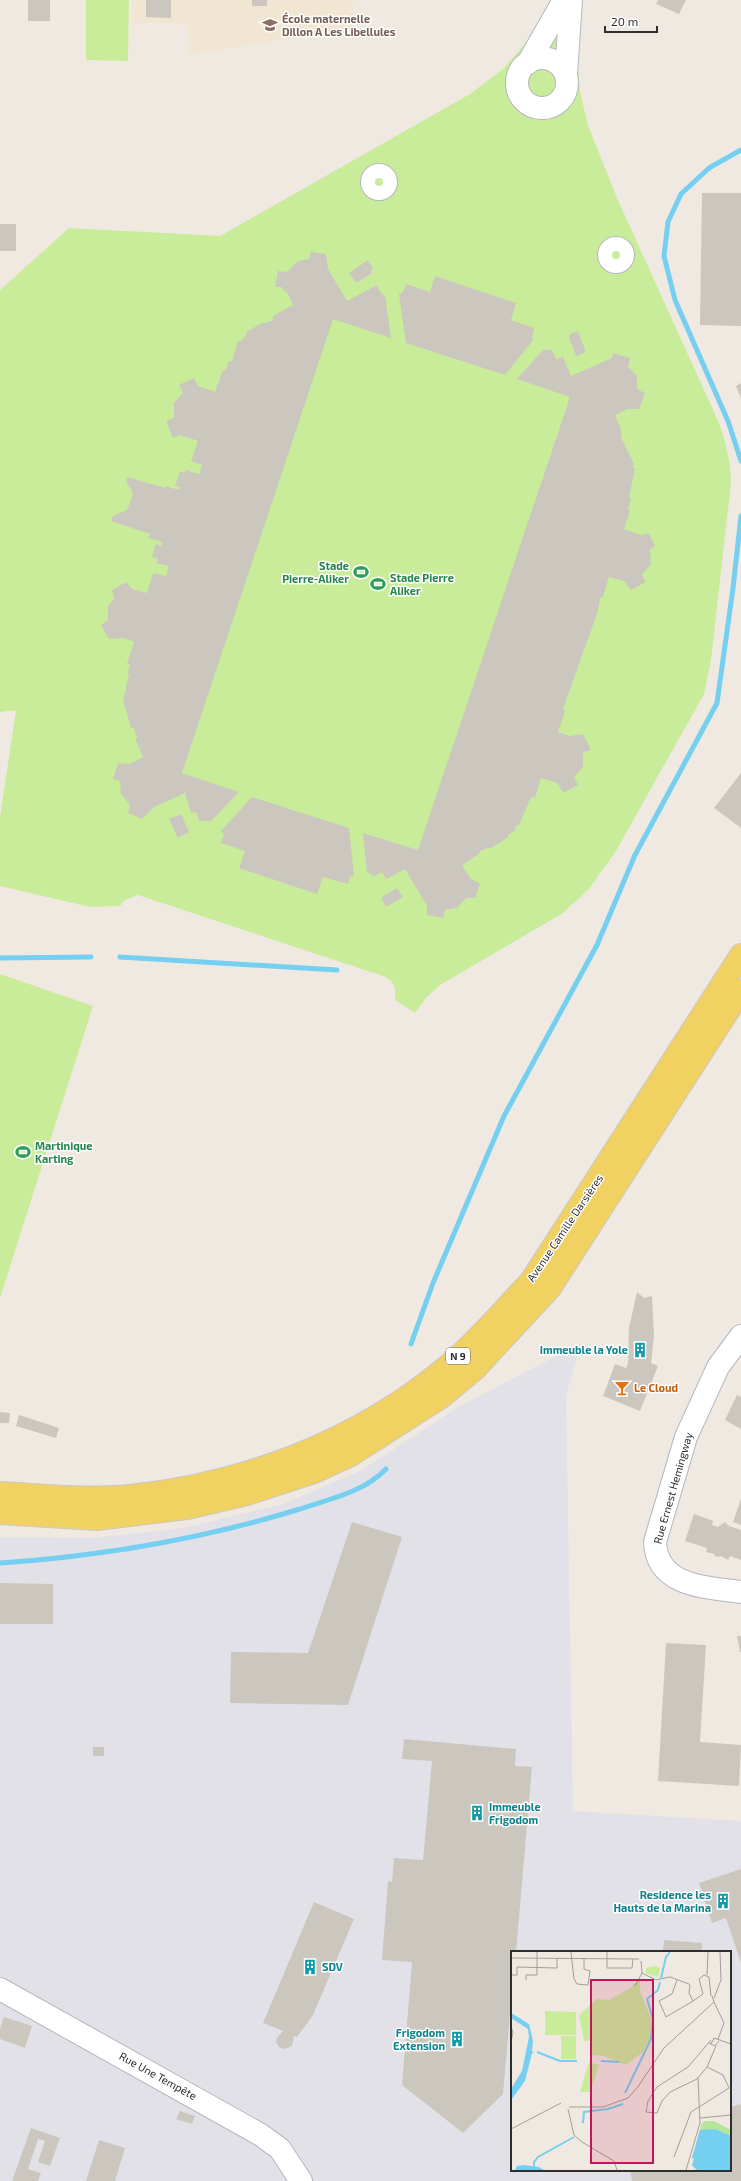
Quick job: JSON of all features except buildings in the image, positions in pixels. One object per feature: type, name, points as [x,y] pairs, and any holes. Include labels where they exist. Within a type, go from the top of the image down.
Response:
[{"type":"main road","name":"Avenue Camille Darsières","points":[[0,1493],[81,1497],[128,1496],[186,1488],[241,1475],[291,1458],[356,1428],[397,1402],[444,1368],[490,1324],[531,1281],[741,955]]},
{"type":"main road","name":"Avenue Camille Darsières","points":[[0,1513],[97,1519],[187,1508],[247,1494],[314,1472],[351,1455],[440,1398],[475,1369],[550,1288],[741,991]]},
{"type":"street","points":[[564,0],[528,63],[520,73],[518,86],[522,98],[533,106],[547,108],[559,102],[567,89],[566,74],[570,0]]},
{"type":"street","points":[[528,63],[540,58],[553,60],[563,68],[566,74]]},
{"type":"street","name":"Rue Ernest Hemingway","points":[[741,1336],[718,1367],[686,1437],[655,1542],[656,1556],[663,1568],[672,1576],[704,1586],[741,1592]]},
{"type":"street","name":"Rue Une Tempête","points":[[0,1989],[261,2135],[280,2149],[300,2181]]},
{"type":"shaded area","name":"École maternelle Dillon A Les Libellules","points":[[132,0],[353,0],[352,28],[189,55],[188,23],[132,23]]},
{"type":"shaded area","points":[[581,1343],[566,1396],[573,1811],[741,1821],[741,2181],[0,2181],[0,1537],[92,1538],[182,1528],[283,1504],[362,1470],[458,1407]]},
{"type":"green space","points":[[86,0],[129,0],[128,61],[86,60]]},
{"type":"green space","name":"Stade Pierre-Aliker","points":[[550,0],[582,0],[577,56],[580,91],[588,126],[617,198],[719,423],[728,453],[731,475],[711,660],[704,694],[616,851],[589,889],[563,913],[440,985],[426,998],[415,1013],[395,1000],[395,987],[386,977],[138,895],[125,900],[120,906],[90,907],[0,886],[0,817],[16,710],[0,712],[0,290],[69,228],[220,236],[470,94],[504,68],[530,38]]},
{"type":"green space","name":"Martinique Karting","points":[[0,974],[93,1006],[0,1298]]},
{"type":"waterway","points":[[741,150],[709,168],[681,194],[668,222],[664,256],[675,300],[728,421],[741,461]]},
{"type":"waterway","points":[[411,1344],[433,1283],[504,1116],[597,945],[635,855],[717,703],[733,588],[741,516]]},
{"type":"waterway","points":[[0,958],[91,957]]},
{"type":"waterway","points":[[120,957],[337,970]]},
{"type":"waterway","points":[[0,1563],[76,1556],[152,1545],[263,1520],[346,1494],[368,1484],[386,1469]]},
{"type":"place","name":"École maternelle Dillon A Les Libellules","points":[[270,25]]},
{"type":"place","name":"Stade Pierre-Aliker","points":[[361,572]]},
{"type":"place","name":"Stade Pierre Aliker","points":[[378,584]]},
{"type":"place","name":"Martinique Karting","points":[[23,1152]]},
{"type":"place","name":"Immeuble la Yole","points":[[640,1350]]},
{"type":"place","name":"Le Cloud","points":[[622,1388]]},
{"type":"place","name":"Immeuble Frigodom","points":[[477,1813]]},
{"type":"place","name":"Residence les Hauts de la Marina","points":[[723,1901]]},
{"type":"place","name":"SDV","points":[[310,1967]]},
{"type":"place","name":"Frigodom Extension","points":[[457,2039]]}]
